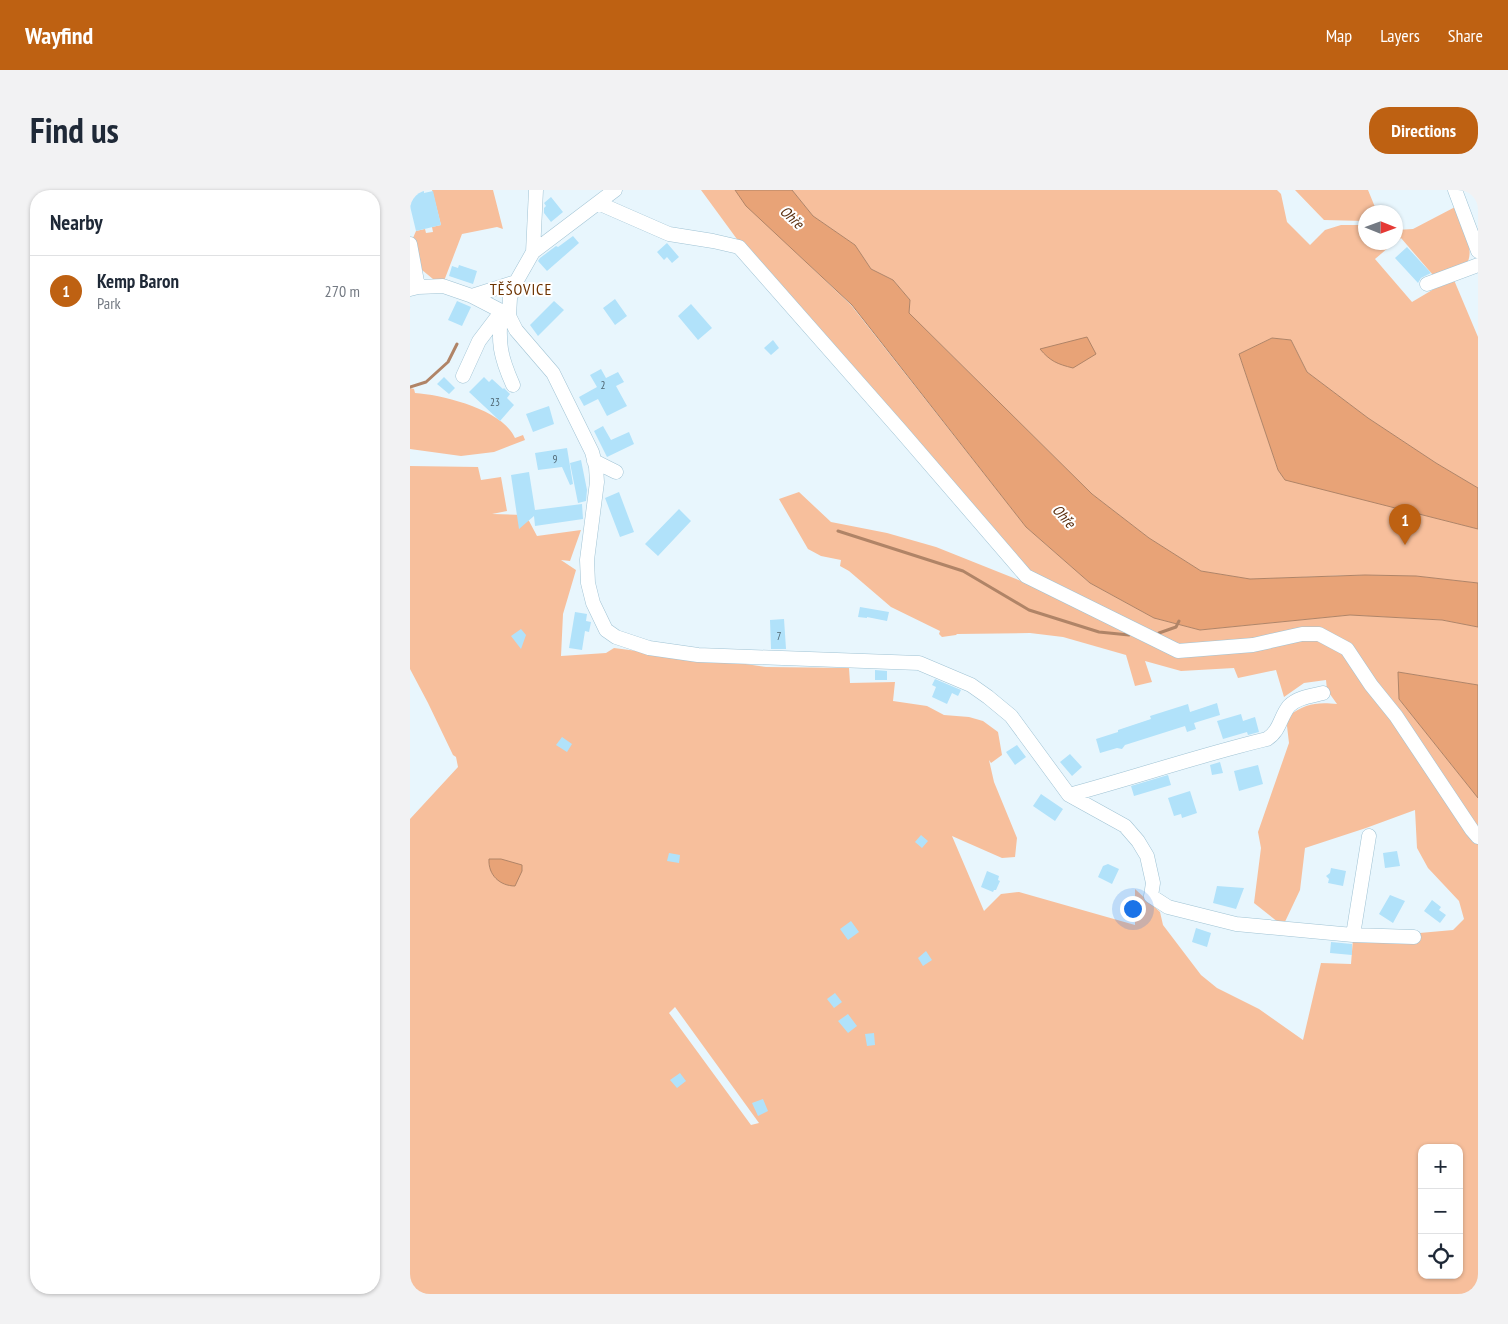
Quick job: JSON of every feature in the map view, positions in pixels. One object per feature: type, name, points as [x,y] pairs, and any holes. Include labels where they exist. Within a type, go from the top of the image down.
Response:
[{"type":"street","points":[[533,252],[536,190]]},
{"type":"street","points":[[513,385],[502,361],[499,338],[516,282],[533,252],[615,190]]},
{"type":"street","points":[[1455,190],[1478,250]]},
{"type":"street","points":[[598,203],[669,234],[739,247],[1026,576],[1178,651],[1254,645],[1302,634],[1319,634],[1347,649],[1396,716],[1478,837]]},
{"type":"street","points":[[410,244],[414,288],[443,286],[472,296],[505,314],[516,330],[553,373],[592,452],[597,482],[587,560],[588,582],[593,603],[606,630],[616,637],[648,648],[698,655],[919,663],[971,685],[988,697],[1011,716],[1069,795],[1125,826],[1138,841],[1147,856],[1153,883],[1151,896],[1168,908],[1236,924],[1353,935],[1414,937]]},
{"type":"street","points":[[1427,284],[1478,265]]},
{"type":"street","points":[[472,296],[516,282]]},
{"type":"street","points":[[463,376],[479,341],[505,314]]},
{"type":"street","points":[[594,461],[616,472]]},
{"type":"street","points":[[1069,795],[1222,750],[1267,739],[1273,736],[1280,726],[1289,707],[1298,700],[1323,693]]},
{"type":"street","points":[[1353,935],[1368,836]]},
{"type":"shaded area","points":[[432,190],[493,190],[503,229],[497,227],[462,234],[444,281],[433,279],[422,270],[413,238],[416,231],[425,229],[426,233],[433,232],[432,227],[441,225]]},
{"type":"shaded area","points":[[701,190],[735,190],[747,206],[851,305],[1026,527],[1090,583],[1154,618],[1200,630],[1350,615],[1442,620],[1478,627],[1478,685],[1398,672],[1399,699],[1478,798],[1478,1294],[410,1294],[410,819],[458,767],[456,757],[453,755],[410,669],[410,466],[478,467],[481,480],[501,477],[507,511],[492,514],[523,515],[529,521],[537,536],[581,530],[570,561],[561,560],[576,570],[563,614],[561,656],[606,653],[614,648],[666,652],[766,667],[849,668],[850,683],[895,682],[893,701],[927,706],[944,715],[969,717],[983,721],[998,732],[1002,755],[991,763],[989,760],[994,782],[1017,838],[1015,857],[1002,858],[952,836],[984,911],[1001,894],[1019,892],[1135,925],[1135,889],[1160,912],[1163,925],[1201,975],[1217,988],[1259,1009],[1303,1040],[1321,963],[1351,964],[1353,939],[1453,930],[1464,919],[1459,901],[1428,868],[1417,848],[1415,810],[1305,848],[1300,890],[1283,926],[1254,903],[1261,848],[1258,832],[1289,743],[1288,716],[1311,705],[1323,703],[1337,704],[1327,690],[1326,680],[1304,683],[1284,697],[1276,670],[1238,678],[1234,668],[1181,671],[1145,661],[1152,682],[1135,686],[1126,655],[1063,637],[1030,633],[957,634],[942,637],[939,634],[940,631],[891,607],[849,571],[840,566],[841,560],[821,556],[808,549],[779,499],[799,492],[831,522],[887,533],[936,547],[1026,583],[1175,655],[1325,632],[1255,641],[1183,647],[1026,571],[742,246]],"holes":[[[675,1007],[759,1123],[751,1125],[669,1013]]]},
{"type":"shaded area","points":[[792,190],[1277,190],[1281,194],[1287,222],[1310,245],[1325,230],[1341,225],[1358,225],[1358,250],[1386,250],[1375,259],[1412,302],[1444,283],[1454,280],[1478,337],[1478,488],[1368,418],[1307,372],[1291,340],[1272,338],[1239,354],[1278,470],[1285,479],[1478,529],[1478,583],[1416,576],[1354,575],[1250,579],[1201,571],[1149,538],[1092,494],[909,313],[910,300],[893,280],[871,269],[855,245],[813,216]]},
{"type":"shaded area","points":[[1295,190],[1368,190],[1374,205],[1358,205],[1358,221],[1324,220]]},
{"type":"shaded area","points":[[1457,206],[1468,238],[1470,255],[1468,261],[1464,266],[1433,275],[1403,240],[1403,230],[1413,229]]},
{"type":"shaded area","points":[[410,388],[414,389],[415,393],[456,401],[486,412],[498,419],[515,438],[523,435],[525,440],[494,452],[461,456],[410,449]]},
{"type":"water","name":"Ohře","points":[[735,190],[792,190],[813,216],[855,245],[871,269],[893,280],[910,300],[909,313],[1092,494],[1149,538],[1201,571],[1250,579],[1365,575],[1416,576],[1478,583],[1478,627],[1442,620],[1350,615],[1200,630],[1154,618],[1090,583],[1026,527],[852,305],[746,206]]},
{"type":"water","points":[[1087,337],[1096,354],[1073,368],[1054,362],[1040,349]]},
{"type":"water","points":[[1272,338],[1291,340],[1307,372],[1368,418],[1478,488],[1478,529],[1285,480],[1278,470],[1239,354]]},
{"type":"water","points":[[1398,672],[1478,685],[1478,798],[1399,699]]},
{"type":"water","points":[[489,859],[501,859],[522,865],[522,871],[515,886],[500,882],[493,875]]},
{"type":"building","points":[[410,190],[424,190],[424,193],[433,191],[441,225],[416,231],[410,206]]},
{"type":"building","points":[[551,197],[563,212],[551,222],[544,213],[546,206],[544,203]]},
{"type":"building","points":[[573,236],[579,243],[547,271],[538,261],[540,258]]},
{"type":"building","points":[[667,243],[679,257],[672,263],[667,257],[664,260],[657,252]]},
{"type":"building","points":[[1407,247],[1431,273],[1421,278],[1418,283],[1395,258]]},
{"type":"building","points":[[459,265],[477,271],[473,284],[449,276],[452,266],[458,268]]},
{"type":"building","points":[[615,299],[627,316],[615,325],[603,308]]},
{"type":"building","points":[[457,301],[471,307],[462,326],[448,320]]},
{"type":"building","points":[[554,301],[564,310],[538,336],[530,325]]},
{"type":"building","points":[[691,304],[712,328],[698,340],[678,316]]},
{"type":"building","points":[[773,340],[779,348],[771,355],[764,348]]},
{"type":"building","points":[[601,369],[606,378],[618,372],[624,382],[616,386],[627,406],[607,416],[598,399],[584,406],[579,397],[597,387],[590,375]]},
{"type":"building","points":[[444,377],[455,388],[449,394],[437,384]]},
{"type":"building","points":[[484,377],[489,382],[492,379],[504,388],[510,394],[507,398],[514,405],[500,421],[469,392]]},
{"type":"building","points":[[549,406],[554,424],[533,432],[526,414]]},
{"type":"building","points":[[603,426],[611,440],[629,432],[634,444],[607,457],[594,431]]},
{"type":"building","points":[[567,448],[573,484],[570,485],[562,467],[538,470],[535,453]]},
{"type":"building","points":[[581,460],[587,490],[586,501],[578,503],[570,463]]},
{"type":"building","points":[[529,472],[535,510],[582,504],[583,519],[535,526],[534,516],[519,529],[511,475]]},
{"type":"building","points":[[619,492],[634,532],[620,537],[605,498]]},
{"type":"building","points":[[679,509],[691,521],[658,556],[645,544]]},
{"type":"building","points":[[860,607],[889,612],[887,621],[858,617]]},
{"type":"building","points":[[575,612],[587,614],[586,621],[591,622],[589,632],[585,631],[582,650],[569,648]]},
{"type":"building","points":[[784,619],[786,649],[771,649],[770,620]]},
{"type":"building","points":[[521,629],[526,635],[521,649],[511,636]]},
{"type":"building","points":[[875,670],[887,671],[887,680],[875,680]]},
{"type":"building","points":[[935,679],[961,690],[958,696],[952,693],[947,704],[932,697],[936,687],[932,685]]},
{"type":"building","points":[[1217,703],[1220,715],[1194,723],[1196,729],[1187,732],[1185,726],[1125,745],[1122,749],[1117,748],[1100,753],[1096,739],[1151,719],[1150,716],[1188,704],[1190,712]]},
{"type":"building","points":[[1241,714],[1243,721],[1255,717],[1259,732],[1248,735],[1247,732],[1223,739],[1217,721]]},
{"type":"building","points":[[562,737],[572,744],[567,752],[556,745]]},
{"type":"building","points":[[1017,745],[1026,757],[1015,765],[1006,752]]},
{"type":"building","points":[[1070,754],[1082,767],[1072,776],[1060,762]]},
{"type":"building","points":[[1220,762],[1223,773],[1212,775],[1210,765]]},
{"type":"building","points":[[1258,765],[1263,784],[1239,791],[1234,771]]},
{"type":"building","points":[[1168,775],[1171,785],[1134,796],[1131,786]]},
{"type":"building","points":[[1190,791],[1197,813],[1182,818],[1181,814],[1174,816],[1168,798]]},
{"type":"building","points":[[1041,794],[1063,809],[1055,821],[1033,806]]},
{"type":"building","points":[[921,835],[928,841],[922,848],[915,842]]},
{"type":"building","points":[[1397,851],[1400,866],[1385,868],[1383,853]]},
{"type":"building","points":[[669,853],[680,855],[679,863],[667,861]]},
{"type":"building","points":[[1108,864],[1119,869],[1112,884],[1098,877],[1103,866]]},
{"type":"building","points":[[1331,868],[1346,871],[1343,886],[1328,883],[1329,879],[1326,876],[1330,873]]},
{"type":"building","points":[[987,871],[999,876],[998,880],[1000,881],[993,892],[981,887]]},
{"type":"building","points":[[1217,886],[1244,888],[1236,909],[1213,903]]},
{"type":"building","points":[[1390,895],[1405,901],[1393,923],[1379,914]]},
{"type":"building","points":[[1432,900],[1441,907],[1439,910],[1446,915],[1440,923],[1424,911]]},
{"type":"building","points":[[851,921],[859,932],[848,940],[840,929]]},
{"type":"building","points":[[1196,928],[1211,933],[1207,947],[1192,942]]},
{"type":"building","points":[[1331,942],[1352,944],[1352,955],[1330,953]]},
{"type":"building","points":[[926,951],[932,960],[923,966],[918,958]]},
{"type":"building","points":[[835,993],[842,1002],[834,1008],[827,999]]},
{"type":"building","points":[[848,1014],[857,1026],[848,1033],[838,1021]]},
{"type":"building","points":[[874,1033],[875,1045],[867,1046],[865,1034]]},
{"type":"building","points":[[680,1073],[686,1081],[677,1088],[670,1080]]},
{"type":"building","points":[[763,1099],[768,1111],[758,1116],[752,1103]]},
{"type":"waterway","points":[[410,387],[426,382],[448,362],[457,344]]},
{"type":"waterway","points":[[838,531],[963,571],[1029,610],[1099,632],[1129,635]]},
{"type":"waterway","points":[[1159,633],[1176,627],[1179,621]]},
{"type":"place","name":"Kemp Baron","points":[[1405,545]]},
{"type":"district","name":"TĚŠOVICE","points":[[521,289]]}]
